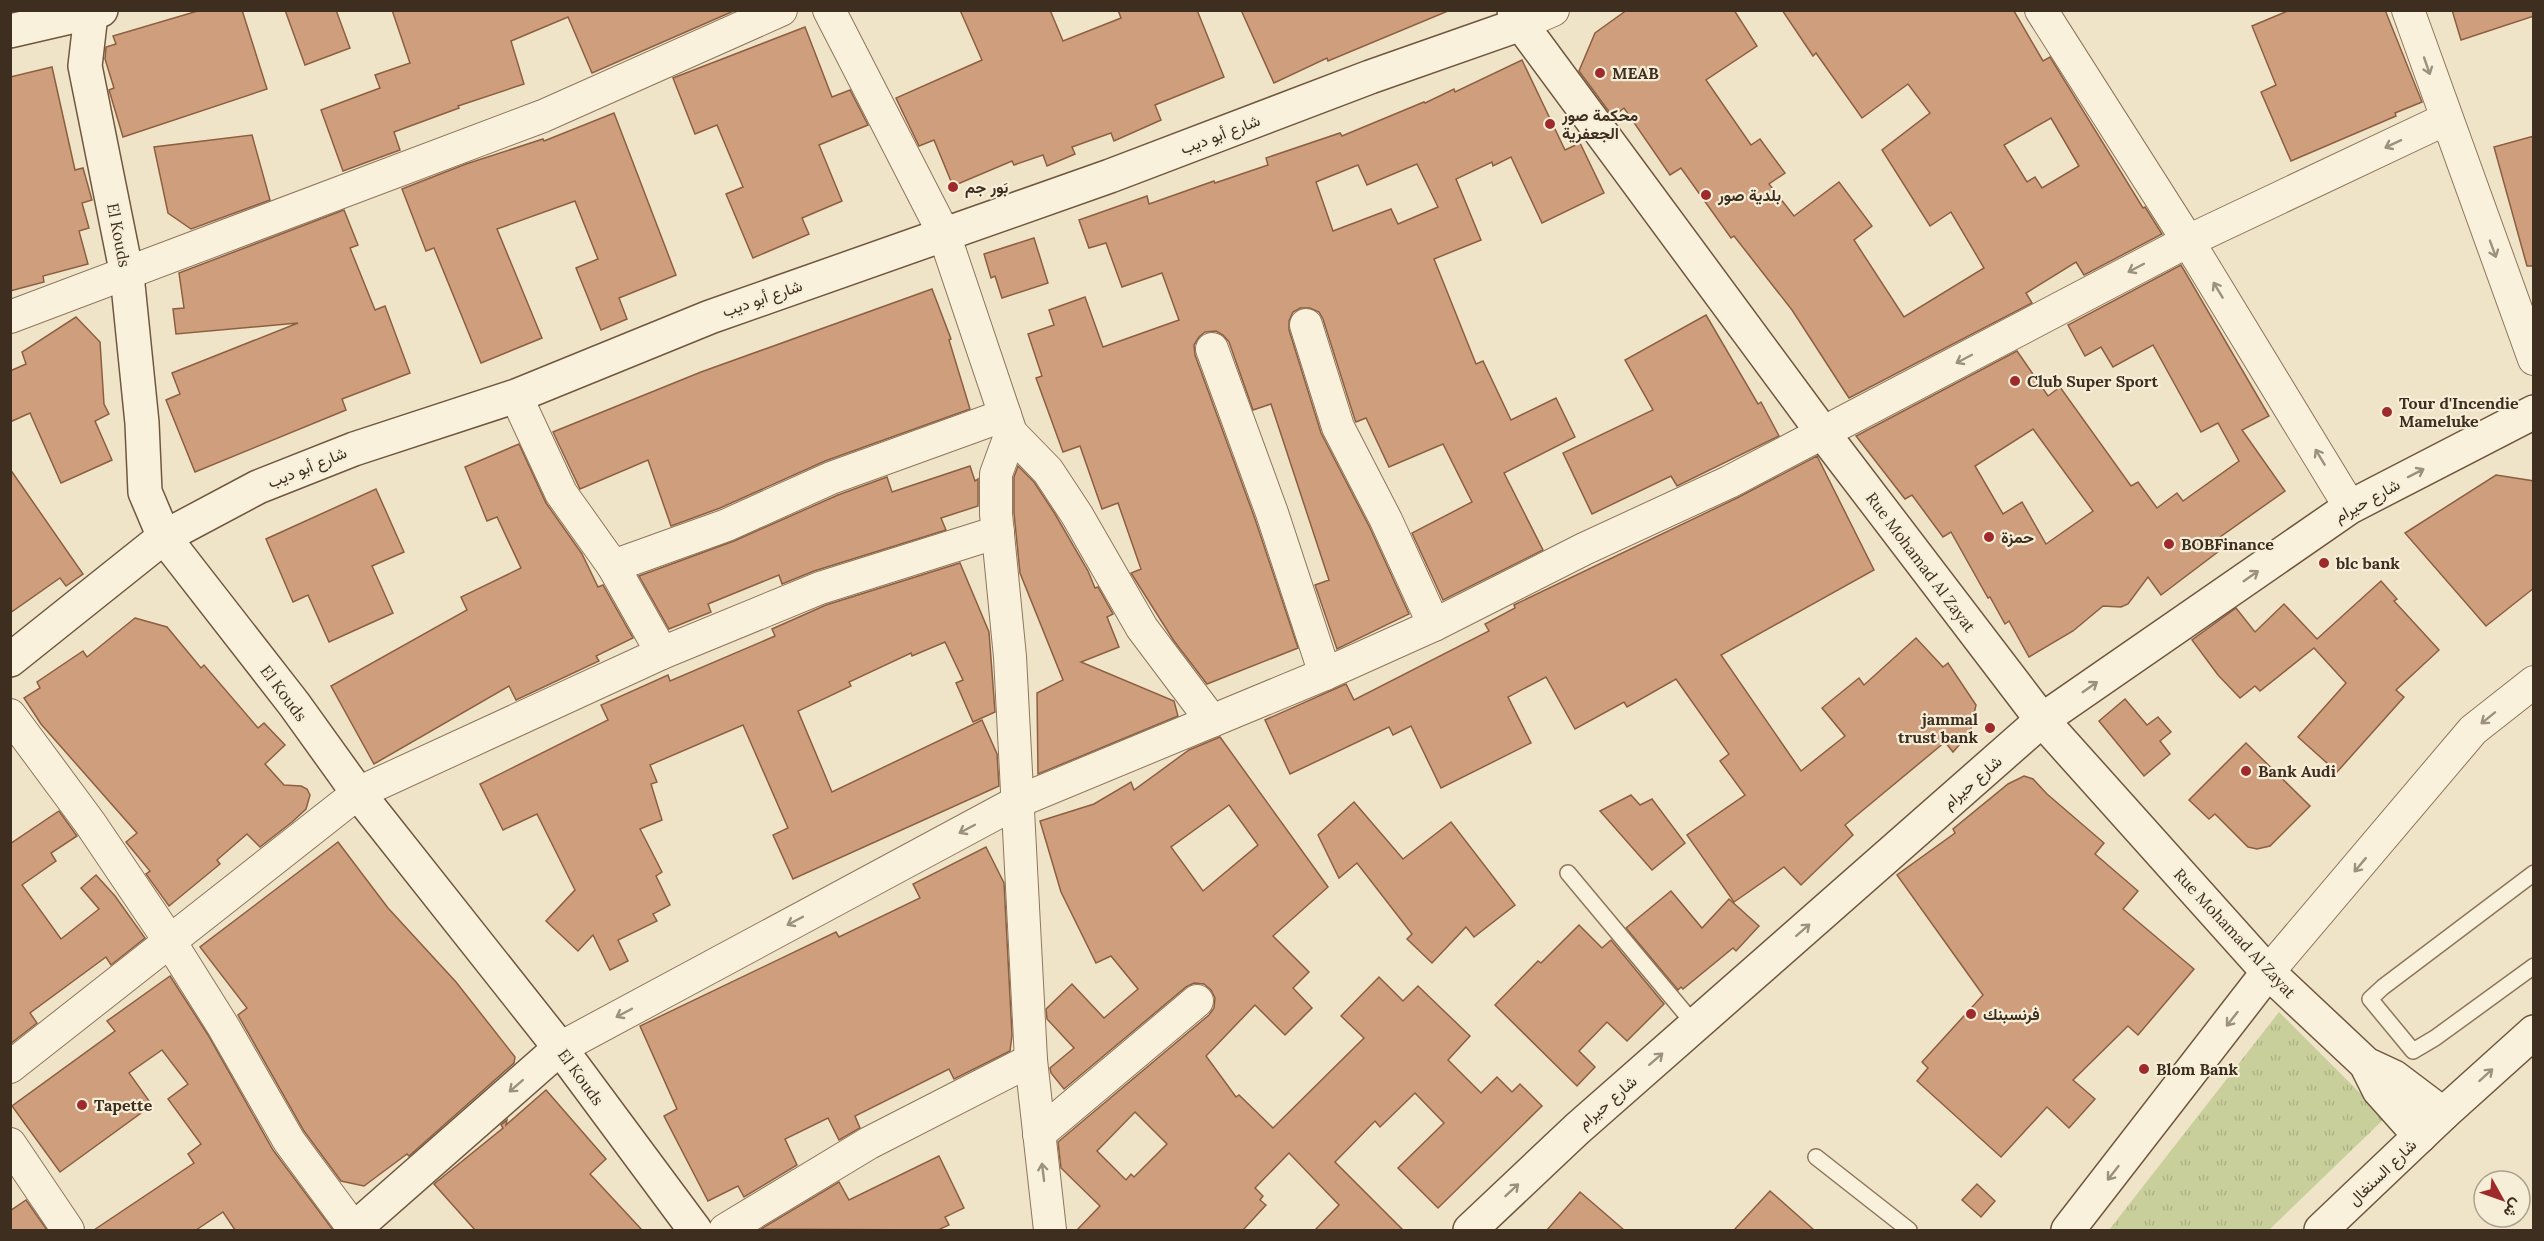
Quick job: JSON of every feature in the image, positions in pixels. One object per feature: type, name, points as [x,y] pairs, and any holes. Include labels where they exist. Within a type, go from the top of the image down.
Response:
[{"type":"main road","name":"El Kouds","points":[[96,12],[85,66],[127,275],[142,423],[145,492],[164,537],[294,704],[358,793],[560,1048],[695,1230]]},
{"type":"main road","points":[[23,28],[96,12]]},
{"type":"main road","name":"شارع أبو ديب","points":[[10,660],[164,537],[268,482],[354,449],[516,396],[710,317],[1110,176],[1370,77],[1517,17]]},
{"type":"main road","name":"Rue Mohamad Al Zayat","points":[[1517,17],[1822,433],[2042,720],[2268,972],[2366,1064],[2394,1077],[2431,1125]]},
{"type":"main road","points":[[23,28],[85,66]]},
{"type":"main road","name":"شارع حيرام","points":[[1470,1230],[1577,1129],[2042,720],[2350,507],[2534,412]]},
{"type":"main road","points":[[2068,1230],[2268,972]]},
{"type":"main road","name":"شارع السنغال","points":[[2321,1230],[2431,1125],[2534,1032]]},
{"type":"main road","points":[[353,1230],[560,1048]]},
{"type":"street","points":[[10,317],[127,275],[543,116],[781,10]]},
{"type":"street","points":[[829,10],[944,234],[1008,424],[1048,471],[1077,515],[1142,628],[1212,721]]},
{"type":"street","name":"شارع أبو ديب","points":[[1517,17],[1553,10]]},
{"type":"street","points":[[2041,10],[2188,241],[2350,507]]},
{"type":"street","points":[[2408,10],[2534,359]]},
{"type":"street","points":[[560,1048],[1019,801],[1325,674],[1434,625],[1584,549],[1729,483],[2188,241],[2446,119]]},
{"type":"street","points":[[1306,325],[1338,427],[1386,520],[1434,625]]},
{"type":"street","points":[[1212,349],[1272,513],[1325,674]]},
{"type":"street","points":[[516,396],[561,493],[613,566],[662,653]]},
{"type":"street","points":[[1008,424],[996,474],[998,532],[1010,657],[1031,1060],[1050,1230]]},
{"type":"street","points":[[613,566],[728,525],[831,478],[1008,424]]},
{"type":"street","points":[[10,1066],[358,793],[662,653],[820,588],[998,532]]},
{"type":"street","points":[[2268,972],[2473,730],[2534,682]]},
{"type":"street","points":[[10,715],[90,823],[169,940],[223,1026],[289,1141],[353,1230]]},
{"type":"street","points":[[1039,1134],[1197,1001]]},
{"type":"street","points":[[725,1230],[869,1143],[1031,1060]]},
{"type":"street","points":[[10,1144],[68,1230]]},
{"type":"lane","points":[[1568,873],[1695,1025]]},
{"type":"lane","points":[[2534,873],[2370,999],[2413,1051],[2435,1038],[2534,966]]},
{"type":"lane","points":[[1816,1156],[1910,1230]]},
{"type":"green space","points":[[2279,1012],[2385,1118],[2269,1230],[2109,1230]]},
{"type":"building","points":[[201,10],[242,10],[267,89],[123,137],[109,90],[114,88],[105,59],[106,47],[116,44],[113,36]]},
{"type":"building","points":[[285,10],[336,10],[350,48],[305,65]]},
{"type":"building","points":[[392,10],[736,10],[592,73],[568,17],[511,41],[524,84],[458,106],[459,108],[394,132],[400,150],[343,171],[321,110],[380,88],[375,75],[410,63]]},
{"type":"building","points":[[960,10],[1050,10],[1063,41],[1121,18],[1118,10],[1197,10],[1224,77],[1155,105],[1161,120],[1114,141],[1111,133],[1072,147],[1075,154],[1047,166],[1043,155],[1014,165],[1012,161],[953,186],[934,140],[919,146],[896,98],[982,60]]},
{"type":"building","points":[[1241,10],[1448,11],[1328,61],[1327,58],[1274,83]]},
{"type":"building","points":[[1627,10],[1734,10],[1757,46],[1706,80],[1751,145],[1760,139],[1785,173],[1769,184],[1794,216],[1839,182],[1872,226],[1854,240],[1904,317],[1984,268],[1951,212],[1930,226],[1882,150],[1930,113],[1908,84],[1862,118],[1816,53],[1813,56],[1782,10],[2014,11],[2043,61],[2050,57],[2143,208],[2145,207],[2162,234],[2084,275],[2076,262],[2026,293],[2032,303],[1849,398],[1792,310],[1734,236],[1731,238],[1681,168],[1670,175],[1624,108],[1613,117],[1579,71],[1595,33]],"holes":[[[2051,118],[2079,166],[2042,188],[2035,177],[2027,182],[2004,145]]]},
{"type":"building","points":[[2290,10],[2385,10],[2422,102],[2395,113],[2396,116],[2291,161],[2261,92],[2276,85],[2252,26]]},
{"type":"building","points":[[2452,10],[2534,10],[2534,16],[2461,40]]},
{"type":"building","points":[[805,27],[832,97],[850,90],[868,125],[819,145],[842,201],[802,218],[809,234],[753,258],[726,194],[743,187],[717,125],[695,134],[673,78]]},
{"type":"building","points":[[1522,60],[1565,150],[1580,143],[1604,193],[1542,223],[1511,157],[1493,166],[1492,162],[1456,179],[1481,240],[1434,259],[1476,364],[1483,361],[1511,420],[1556,398],[1575,437],[1504,473],[1543,550],[1443,600],[1412,533],[1472,502],[1443,444],[1389,467],[1366,418],[1356,422],[1355,420],[1323,319],[1319,312],[1310,308],[1300,308],[1293,312],[1289,321],[1289,330],[1321,433],[1370,528],[1409,614],[1337,649],[1315,585],[1329,580],[1271,404],[1253,410],[1229,342],[1216,331],[1205,332],[1194,345],[1195,355],[1255,519],[1298,648],[1207,684],[1174,641],[1131,573],[1141,569],[1118,503],[1102,509],[1080,446],[1063,452],[1036,378],[1042,376],[1028,334],[1054,325],[1049,310],[1085,297],[1103,347],[1179,320],[1162,273],[1122,287],[1106,243],[1089,248],[1079,220],[1147,196],[1149,204],[1268,165],[1266,158],[1340,133],[1342,136],[1454,89],[1455,92]],"holes":[[[1417,164],[1438,207],[1398,224],[1391,209],[1333,231],[1316,182],[1358,165],[1367,185]]]},
{"type":"building","points":[[52,67],[75,170],[83,168],[92,200],[82,203],[89,228],[79,231],[88,264],[43,276],[44,282],[10,291],[10,77]]},
{"type":"building","points":[[614,113],[676,275],[619,298],[627,319],[601,330],[576,268],[598,259],[575,201],[497,229],[542,338],[481,363],[434,248],[426,251],[402,189],[466,164],[543,139],[544,141]]},
{"type":"building","points":[[252,135],[270,200],[191,229],[168,213],[154,147]]},
{"type":"building","points":[[2534,136],[2534,266],[2527,266],[2494,147]]},
{"type":"building","points":[[344,210],[358,245],[350,248],[375,310],[385,306],[410,373],[342,399],[346,410],[195,472],[166,400],[180,394],[172,373],[298,323],[176,334],[173,309],[184,308],[179,273]]},
{"type":"building","points":[[1034,238],[1048,283],[1002,298],[995,276],[991,278],[984,254]]},
{"type":"building","points":[[2181,265],[2269,416],[2242,430],[2285,491],[2213,542],[2219,551],[2161,595],[2148,577],[2128,604],[2121,607],[2103,606],[2073,631],[2029,657],[2009,621],[2005,624],[1990,597],[1988,598],[1951,532],[1943,537],[1912,495],[1905,499],[1856,436],[2017,351],[2048,396],[2060,387],[2131,486],[2138,482],[2157,508],[2177,493],[2183,501],[2239,461],[2218,423],[2201,432],[2153,345],[2113,367],[2101,347],[2085,356],[2068,325]],"holes":[[[2033,429],[2093,511],[2046,544],[2022,502],[2003,514],[1975,466]]]},
{"type":"building","points":[[932,289],[951,339],[949,340],[970,409],[825,461],[720,508],[671,526],[648,460],[580,489],[553,432],[701,372]]},
{"type":"building","points":[[1706,315],[1758,404],[1761,402],[1779,436],[1677,486],[1671,476],[1592,514],[1563,453],[1653,410],[1625,360]]},
{"type":"building","points":[[76,317],[100,342],[104,404],[109,414],[95,421],[112,460],[61,483],[30,413],[10,422],[10,371],[26,364],[22,352]]},
{"type":"building","points":[[519,444],[546,503],[582,554],[598,587],[603,585],[633,638],[596,656],[599,661],[516,700],[509,686],[374,764],[331,686],[467,610],[461,597],[521,568],[497,517],[487,521],[465,467]]},
{"type":"building","points":[[1817,456],[1874,570],[1721,655],[1801,771],[1845,736],[1822,708],[1859,678],[1864,685],[1916,638],[1943,667],[1948,663],[1976,705],[1970,733],[1953,752],[1945,742],[1845,825],[1853,835],[1801,885],[1784,867],[1734,902],[1687,835],[1745,795],[1720,761],[1729,754],[1676,679],[1627,707],[1624,702],[1575,729],[1546,677],[1508,697],[1531,743],[1441,788],[1411,726],[1393,735],[1389,727],[1290,774],[1265,720],[1346,684],[1354,700],[1489,631],[1485,624],[1515,608],[1514,605],[1737,498]]},
{"type":"building","points":[[970,466],[975,481],[978,479],[978,506],[941,518],[946,530],[814,571],[782,584],[779,575],[708,604],[711,612],[669,629],[639,576],[734,541],[838,495],[887,477],[892,492]]},
{"type":"building","points":[[1018,466],[1034,482],[1055,514],[1088,571],[1095,588],[1098,587],[1113,614],[1107,617],[1119,647],[1081,662],[1174,701],[1178,716],[1038,774],[1037,693],[1063,680],[1020,573],[1014,513],[1014,477]]},
{"type":"building","points":[[10,469],[83,574],[66,586],[60,578],[10,613]]},
{"type":"building","points":[[2496,475],[2534,481],[2534,588],[2486,626],[2405,533]]},
{"type":"building","points":[[376,489],[404,552],[372,566],[393,613],[329,642],[308,595],[293,602],[266,539]]},
{"type":"building","points":[[960,563],[989,632],[995,712],[973,722],[956,683],[963,680],[945,642],[912,656],[911,653],[849,682],[851,686],[798,711],[832,792],[982,720],[997,754],[999,786],[793,879],[773,835],[788,828],[743,725],[650,765],[657,782],[651,784],[662,820],[640,829],[662,872],[656,876],[670,905],[653,914],[657,921],[618,940],[628,961],[610,970],[593,935],[578,951],[546,921],[575,890],[537,814],[503,830],[480,784],[608,720],[601,705],[668,675],[670,681],[775,636],[772,629],[826,605]]},
{"type":"building","points":[[2381,581],[2397,599],[2394,601],[2439,650],[2396,690],[2404,697],[2337,772],[2298,737],[2346,683],[2314,648],[2260,691],[2255,686],[2240,698],[2218,675],[2192,640],[2236,608],[2255,632],[2284,604],[2317,639]]},
{"type":"building","points":[[135,618],[167,627],[201,668],[204,665],[258,728],[264,723],[285,745],[265,764],[284,785],[301,786],[307,789],[310,795],[306,809],[292,822],[260,847],[247,834],[217,860],[220,864],[169,906],[146,874],[150,871],[126,842],[137,833],[41,724],[24,698],[40,688],[37,682],[83,651],[87,657]]},
{"type":"building","points":[[2125,699],[2147,725],[2158,717],[2171,732],[2160,741],[2170,754],[2144,776],[2099,721]]},
{"type":"building","points":[[1220,737],[1328,887],[1273,936],[1309,972],[1293,988],[1312,1008],[1285,1035],[1255,1005],[1206,1056],[1236,1097],[1239,1095],[1273,1128],[1364,1038],[1341,1016],[1379,977],[1403,1001],[1418,986],[1470,1036],[1448,1060],[1481,1093],[1497,1077],[1512,1092],[1520,1084],[1542,1106],[1438,1208],[1398,1168],[1444,1123],[1415,1093],[1380,1127],[1375,1121],[1335,1162],[1403,1230],[1315,1230],[1339,1205],[1289,1153],[1255,1188],[1263,1196],[1260,1200],[1266,1205],[1243,1230],[1077,1230],[1100,1206],[1061,1168],[1058,1142],[1209,1015],[1214,1008],[1215,998],[1204,984],[1194,983],[1186,987],[1064,1089],[1051,1073],[1050,1068],[1074,1048],[1047,1019],[1046,1009],[1072,984],[1104,1018],[1138,989],[1111,956],[1096,963],[1061,892],[1040,821],[1094,804],[1131,782],[1134,790],[1189,750]],"holes":[[[1229,805],[1258,845],[1203,891],[1171,847]],[[1135,1112],[1167,1144],[1134,1177],[1131,1174],[1126,1180],[1097,1151]]]},
{"type":"building","name":"Bank Audi","points":[[2246,743],[2310,806],[2270,846],[2257,849],[2248,847],[2215,814],[2209,819],[2189,800]]},
{"type":"building","points":[[2024,776],[2033,779],[2104,843],[2095,854],[2138,891],[2123,909],[2194,969],[2138,1035],[2128,1026],[2073,1080],[2095,1099],[2069,1128],[2047,1107],[2001,1157],[1917,1081],[1928,1068],[1922,1062],[1983,995],[1897,875],[1955,833],[1953,829],[2008,784]]},
{"type":"building","points":[[1631,795],[1640,805],[1652,799],[1685,843],[1652,870],[1600,811]]},
{"type":"building","points":[[1354,802],[1403,859],[1451,822],[1515,905],[1474,937],[1466,927],[1432,963],[1407,939],[1412,934],[1357,863],[1339,878],[1318,835]]},
{"type":"building","points":[[59,811],[77,836],[51,853],[56,861],[22,885],[61,939],[99,909],[81,888],[96,875],[115,896],[145,938],[111,965],[106,957],[30,1013],[37,1023],[10,1044],[10,844]]},
{"type":"building","points":[[338,842],[388,908],[456,982],[515,1057],[514,1063],[409,1156],[407,1154],[364,1186],[341,1181],[304,1131],[238,1015],[247,1008],[200,947]]},
{"type":"building","points":[[986,847],[1004,883],[1012,1035],[1010,1051],[954,1079],[949,1069],[855,1116],[860,1128],[839,1140],[828,1118],[785,1139],[797,1165],[744,1197],[738,1186],[708,1201],[664,1116],[677,1109],[640,1026],[836,932],[839,937],[920,898],[913,884]]},
{"type":"building","points":[[1671,891],[1702,928],[1729,899],[1759,926],[1736,951],[1733,948],[1683,989],[1681,987],[1678,990],[1626,928]]},
{"type":"building","points":[[1579,925],[1602,948],[1611,940],[1664,1004],[1627,1041],[1607,1022],[1579,1051],[1595,1067],[1577,1086],[1495,1005],[1538,961],[1541,963]]},
{"type":"building","points":[[170,976],[208,1035],[273,1150],[333,1230],[235,1230],[223,1212],[196,1230],[94,1230],[194,1163],[188,1154],[201,1144],[168,1099],[188,1084],[162,1050],[129,1073],[152,1105],[60,1172],[12,1106],[115,1031],[107,1021]]},
{"type":"building","points":[[546,1090],[606,1159],[590,1174],[642,1230],[475,1230],[434,1184],[503,1128],[501,1125],[507,1120],[506,1125]]},
{"type":"building","points":[[939,1156],[964,1208],[945,1217],[949,1225],[938,1230],[761,1229],[839,1182],[849,1200]]},
{"type":"building","points":[[1977,1184],[1995,1201],[1981,1217],[1962,1200]]},
{"type":"building","points":[[1770,1191],[1814,1230],[1734,1230]]},
{"type":"building","points":[[1580,1192],[1624,1230],[1547,1230]]},
{"type":"building","points":[[26,1200],[47,1230],[10,1230],[10,1211]]},
{"type":"place","name":"MEAB","points":[[1600,73]]},
{"type":"place","name":"محكمة صور الجعفرية","points":[[1550,124]]},
{"type":"place","name":"بَور جم","points":[[953,187]]},
{"type":"place","name":"بلدية صور","points":[[1706,195]]},
{"type":"place","name":"Club Super Sport","points":[[2015,381]]},
{"type":"place","name":"Tour d'Incendie Mameluke","points":[[2387,412]]},
{"type":"place","name":"حمزة","points":[[1989,537]]},
{"type":"place","name":"BOBFinance","points":[[2169,544]]},
{"type":"place","name":"blc bank","points":[[2324,563]]},
{"type":"place","name":"jammal trust bank","points":[[1990,728]]},
{"type":"place","name":"Bank Audi","points":[[2246,771]]},
{"type":"place","name":"فرنسبنك","points":[[1971,1014]]},
{"type":"place","name":"Blom Bank","points":[[2144,1069]]},
{"type":"place","name":"Tapette","points":[[82,1105]]}]
